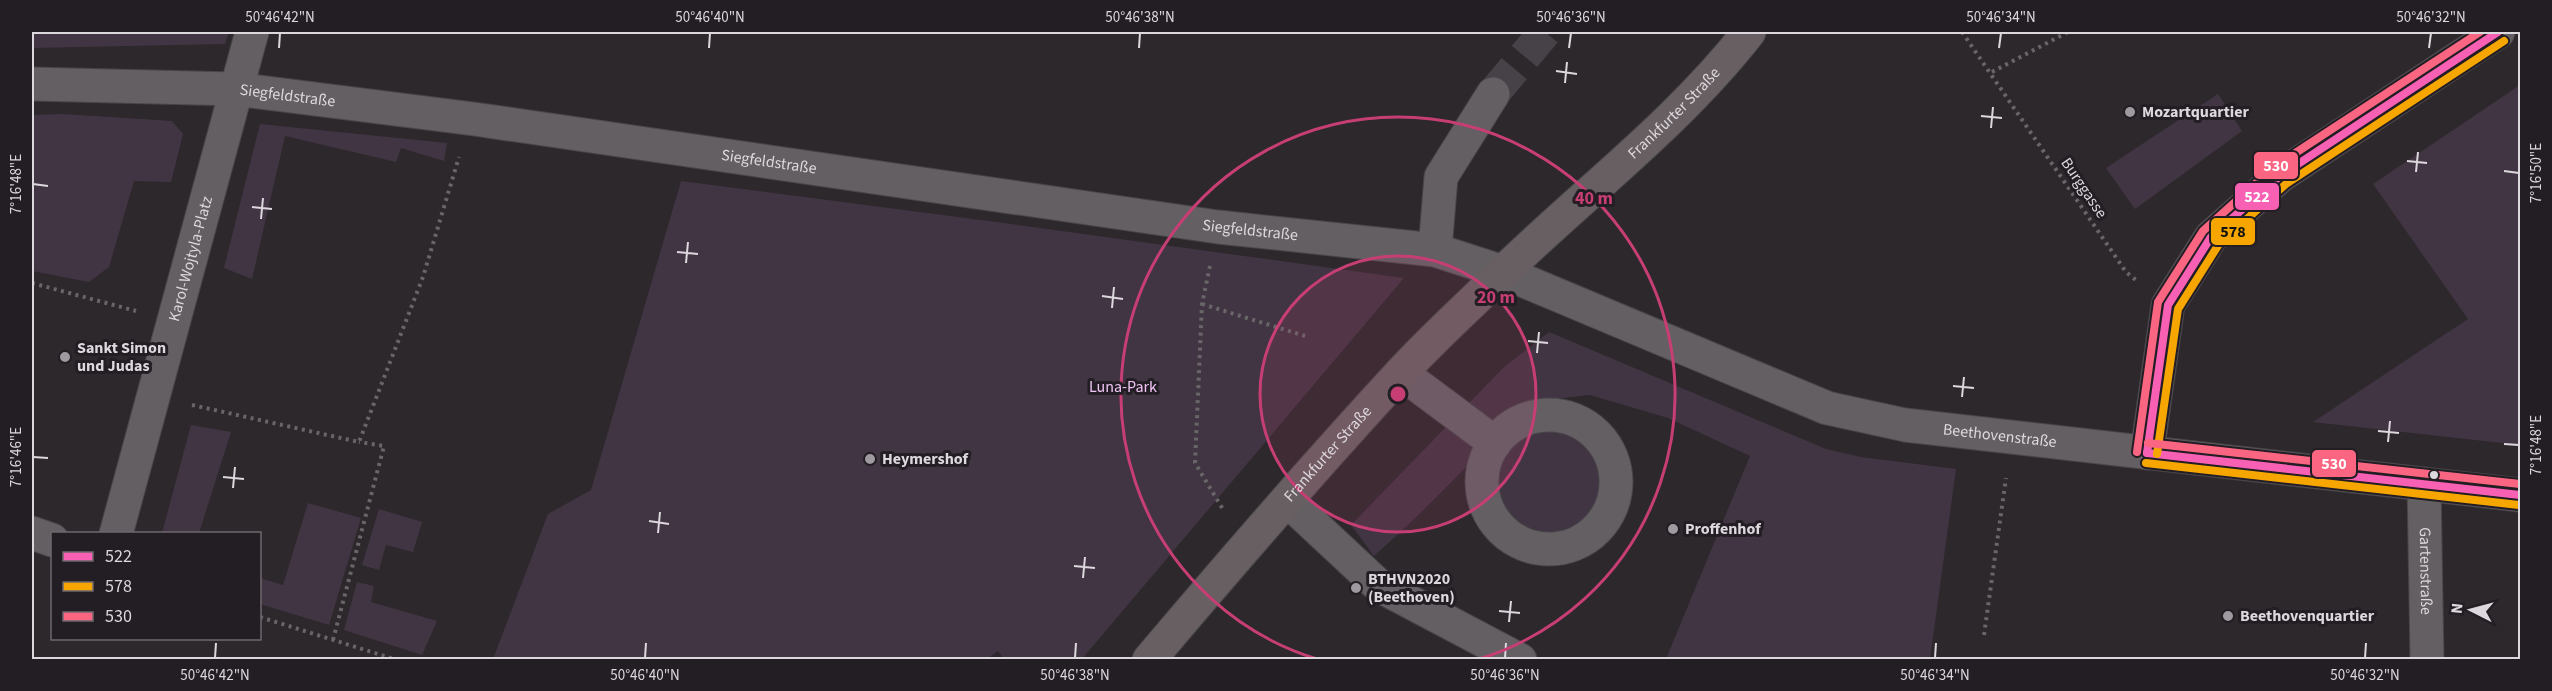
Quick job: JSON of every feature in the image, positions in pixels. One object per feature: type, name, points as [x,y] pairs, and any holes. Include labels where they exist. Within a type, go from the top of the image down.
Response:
[{"type":"main road","name":"Frankfurter Straße","points":[[1149,660],[1245,546],[1401,373],[1503,272],[1671,120],[1722,67],[1749,32]]},
{"type":"street","name":"Karol-Wojtyla-Platz","points":[[117,532],[252,32]]},
{"type":"street","points":[[2147,453],[2168,305],[2211,237],[2280,176],[2498,32]]},
{"type":"street","name":"Siegfeldstraße","points":[[32,84],[235,88],[474,119],[1218,227],[1435,250],[1503,272]]},
{"type":"street","points":[[1435,250],[1441,177],[1493,94]]},
{"type":"street","name":"Beethovenstraße","points":[[1503,272],[1827,408],[1905,424],[2520,495]]},
{"type":"street","points":[[1401,373],[1495,443]]},
{"type":"street","points":[[1544,415],[1572,419],[1597,435],[1608,451],[1615,469],[1616,489],[1611,507],[1601,525],[1585,539],[1567,547],[1546,549],[1526,545],[1508,535],[1494,520],[1485,502],[1482,482],[1485,461],[1495,443],[1508,429],[1525,419],[1544,415]]},
{"type":"street","name":"Gartenstraße","points":[[2424,484],[2427,660]]},
{"type":"street","points":[[1288,501],[1378,585],[1520,660]]},
{"type":"street","points":[[32,533],[51,540]]},
{"type":"path","name":"Burggasse","points":[[1962,32],[1992,72],[2126,273],[2168,305]]},
{"type":"path","points":[[1992,72],[2068,32]]},
{"type":"path","points":[[359,442],[423,277],[460,153],[474,119]]},
{"type":"path","points":[[1218,227],[1202,303],[1195,463],[1245,546]]},
{"type":"path","points":[[32,283],[175,321]]},
{"type":"path","points":[[1202,303],[1305,336]]},
{"type":"path","points":[[153,397],[384,446],[333,640]]},
{"type":"path","points":[[1984,635],[2012,437]]},
{"type":"path","points":[[261,617],[397,660]]},
{"type":"green space","points":[[32,32],[229,32],[225,44],[32,48]]},
{"type":"green space","points":[[2520,85],[2520,445],[2313,422],[2468,319],[2373,184]]},
{"type":"green space","points":[[2218,94],[2242,131],[2135,209],[2106,168]]},
{"type":"green space","points":[[63,114],[172,121],[183,134],[171,182],[134,181],[109,267],[89,282],[32,271],[32,115]]},
{"type":"green space","points":[[260,124],[447,143],[444,161],[401,148],[396,162],[285,136],[252,279],[224,268]]},
{"type":"green space","name":"Luna-Park","points":[[681,181],[1404,278],[1082,659],[1004,659],[998,651],[986,660],[493,659],[548,514],[591,490]]},
{"type":"green space","points":[[1549,332],[1826,449],[1861,457],[1956,469],[1930,659],[1666,659],[1750,456],[1668,418],[1590,395],[1526,402],[1452,481],[1374,556],[1351,525],[1503,368]]},
{"type":"green space","points":[[191,425],[231,432],[199,532],[162,532]]},
{"type":"green space","points":[[1549,430],[1569,434],[1585,445],[1596,461],[1600,481],[1596,501],[1585,517],[1569,528],[1549,532],[1529,528],[1513,517],[1502,501],[1498,481],[1502,461],[1513,445],[1529,434]]},
{"type":"green space","points":[[308,503],[361,518],[329,625],[261,604],[261,578],[283,585]]},
{"type":"green space","points":[[379,509],[422,522],[413,552],[386,545],[379,570],[362,565]]},
{"type":"green space","points":[[357,582],[374,586],[371,602],[437,621],[422,655],[344,630]]},
{"type":"tunnel","points":[[1493,94],[1545,32]]},
{"type":"transit line","name":"530","points":[[2137,452],[2158,302],[2203,231],[2274,167],[2480,32]]},
{"type":"transit line","name":"522","points":[[2147,453],[2168,305],[2211,237],[2280,176],[2498,32]]},
{"type":"transit line","name":"578","points":[[2157,454],[2178,309],[2219,244],[2286,184],[2504,41]]},
{"type":"transit line","name":"530","points":[[2148,443],[2520,484]]},
{"type":"transit line","name":"522","points":[[2147,453],[2520,495]]},
{"type":"transit line","name":"578","points":[[2146,463],[2519,505]]},
{"type":"place","name":"Mozartquartier","points":[[2130,112]]},
{"type":"place","name":"Sankt Simon und Judas","points":[[65,357]]},
{"type":"place","name":"Heymershof","points":[[870,459]]},
{"type":"place","name":"Proffenhof","points":[[1673,529]]},
{"type":"place","name":"BTHVN2020 (Beethoven)","points":[[1356,588]]},
{"type":"place","name":"Beethovenquartier","points":[[2228,616]]}]
